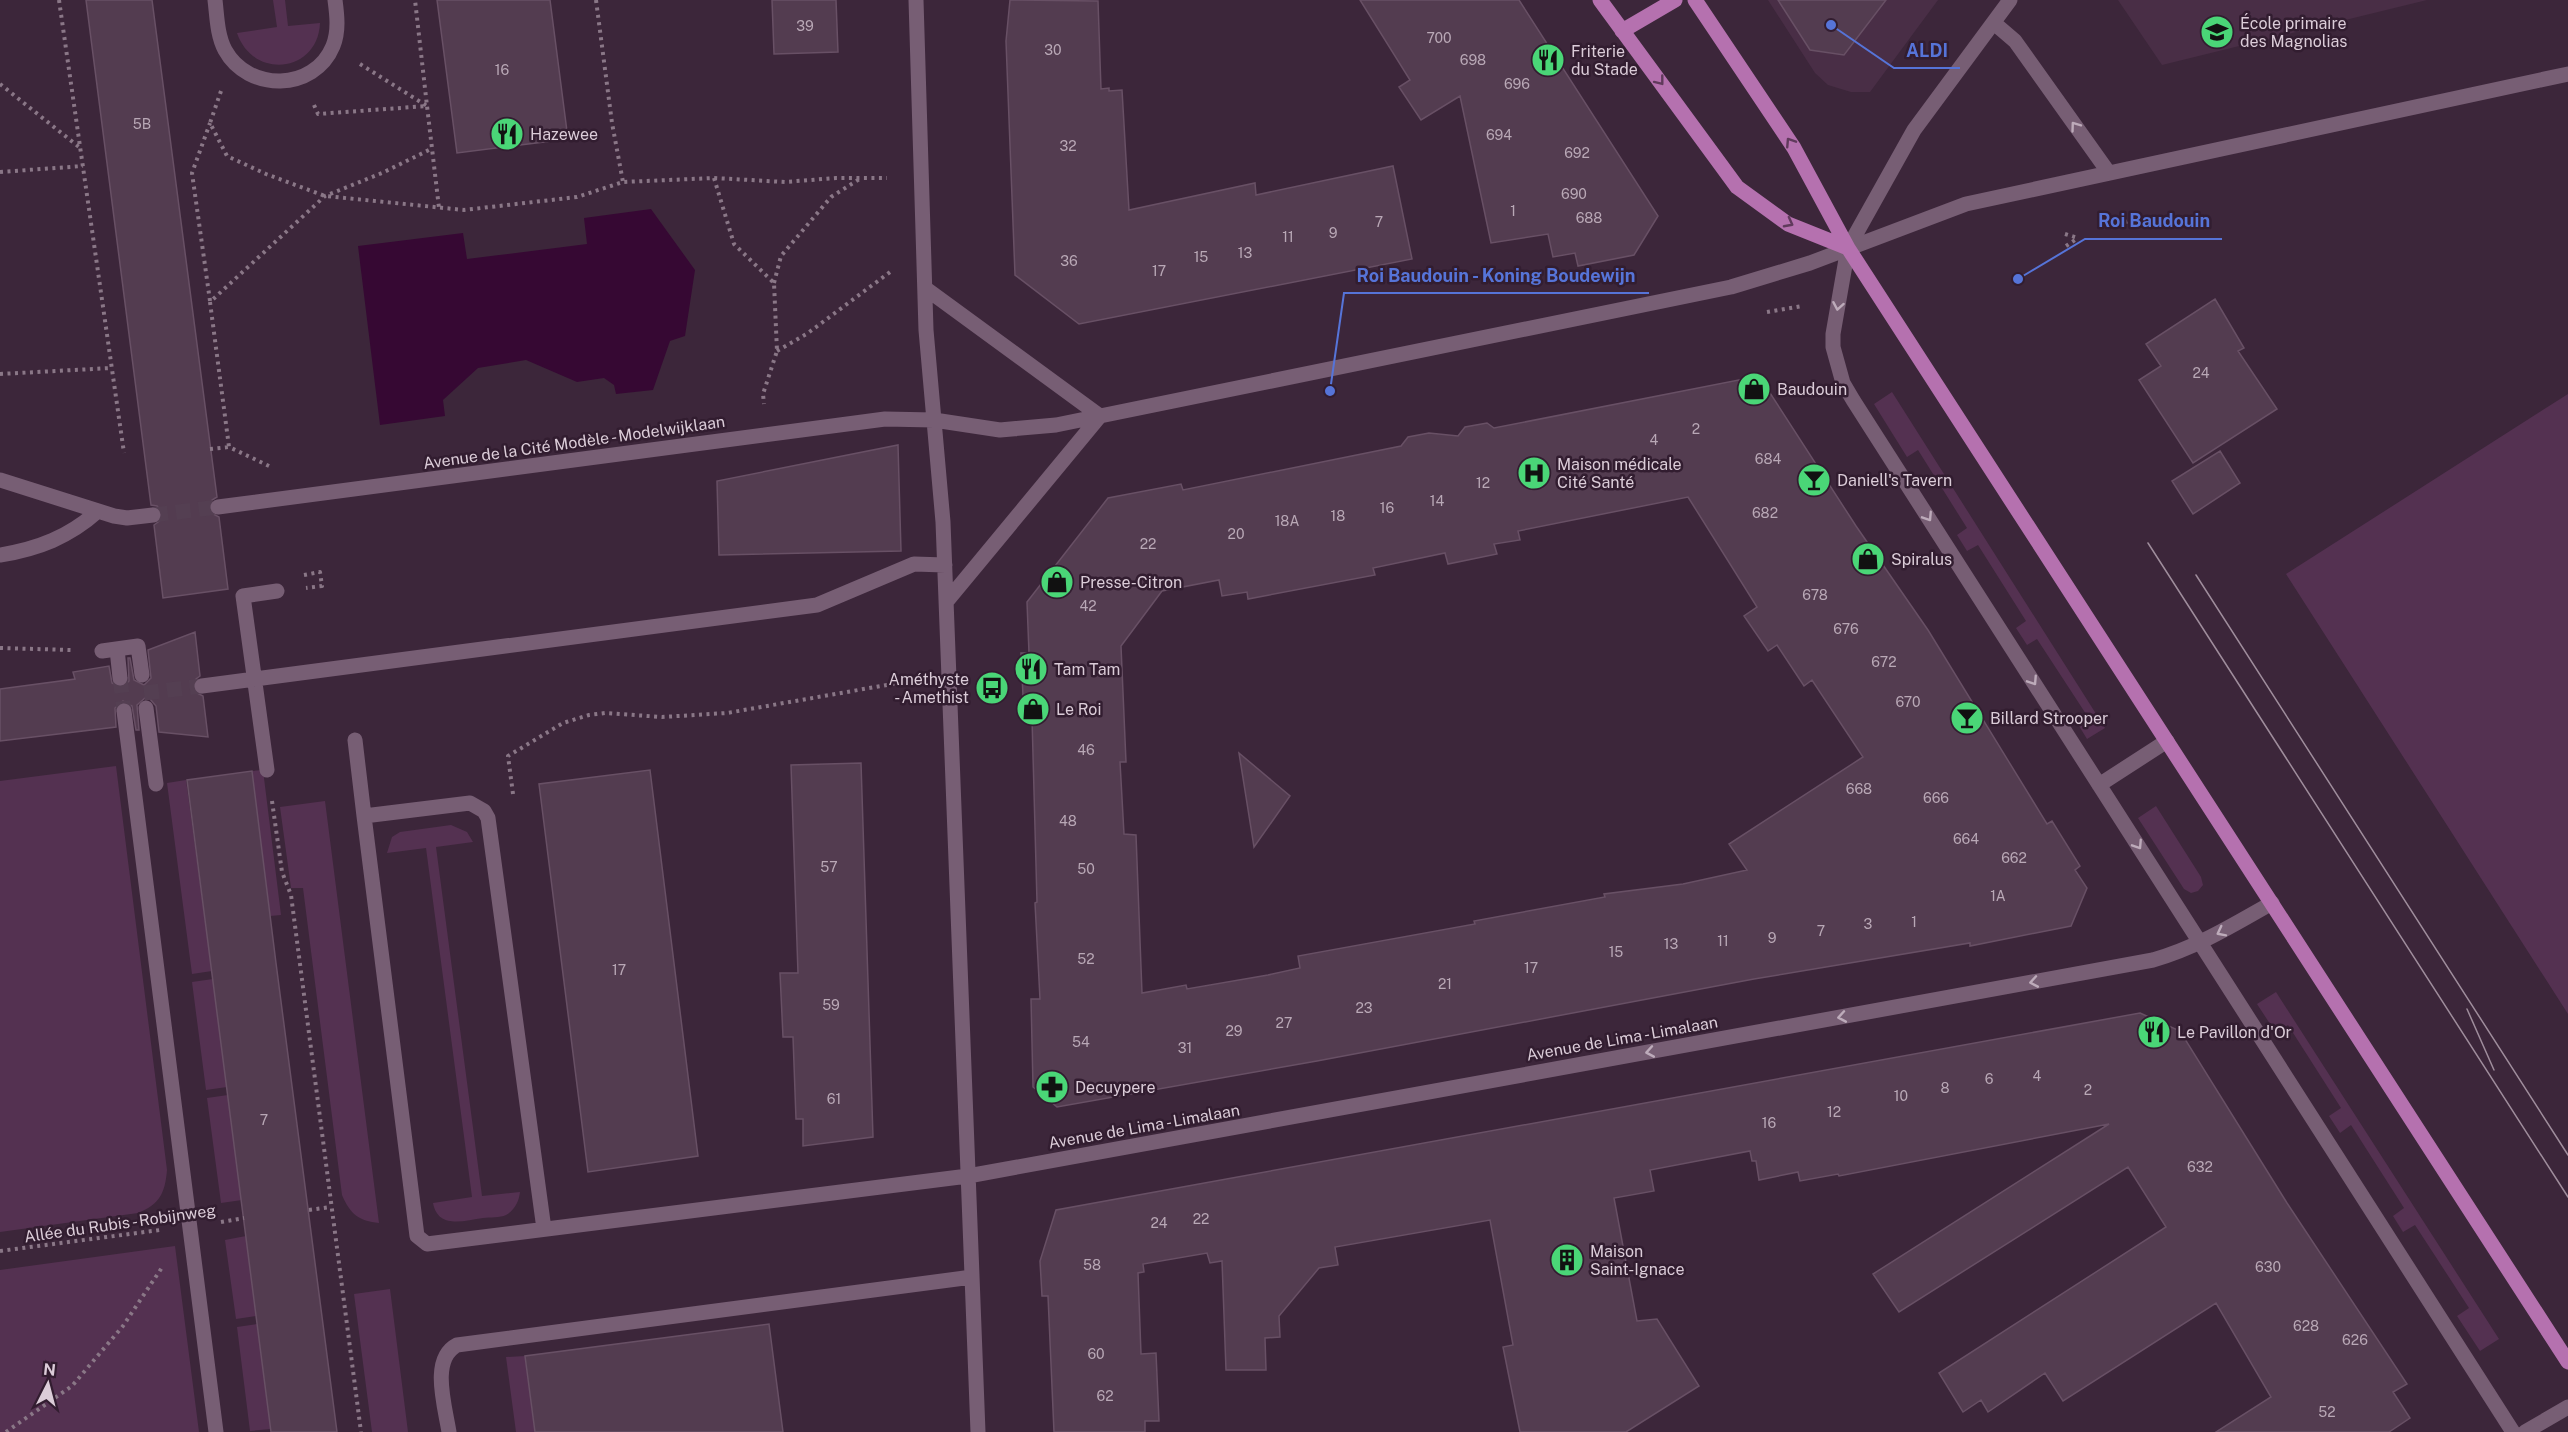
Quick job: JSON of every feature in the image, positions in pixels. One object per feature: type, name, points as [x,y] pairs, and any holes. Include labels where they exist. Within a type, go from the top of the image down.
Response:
[{"type":"main road","points":[[1600,0],[1737,187],[1788,224],[1848,248]]},
{"type":"main road","points":[[1622,31],[1675,0]]},
{"type":"main road","points":[[1695,0],[1794,148],[1848,248],[2568,1362]]},
{"type":"street","points":[[215,0],[220,37],[231,59],[250,75],[273,82],[300,77],[314,70],[324,60],[333,46],[336,32],[335,0]]},
{"type":"street","points":[[916,0],[927,351],[947,601],[978,1432]]},
{"type":"street","points":[[2010,0],[1914,130],[1848,248],[1833,334],[1836,362],[1843,383],[2513,1432]]},
{"type":"street","points":[[1994,23],[2015,41],[2109,173]]},
{"type":"street","name":"Avenue de la Cité Modèle - Modelwijklaan","points":[[218,507],[885,419],[934,420],[1000,430],[1021,430],[1100,416],[1731,287],[1774,275],[1966,204],[2568,74]]},
{"type":"street","points":[[925,288],[1100,416],[947,601]]},
{"type":"street","points":[[0,480],[127,518],[153,515]]},
{"type":"street","points":[[0,555],[46,544],[79,528],[98,511]]},
{"type":"street","points":[[202,686],[817,605],[914,564],[945,565]]},
{"type":"street","points":[[267,770],[243,596],[277,591]]},
{"type":"street","points":[[120,678],[109,650],[138,646],[142,675]]},
{"type":"street","points":[[146,708],[156,784]]},
{"type":"street","points":[[124,711],[216,1432]]},
{"type":"street","name":"Avenue de Lima - Limalaan","points":[[355,740],[417,1236],[427,1244],[968,1176],[2141,962],[2177,953],[2200,943],[2272,903]]},
{"type":"street","points":[[2099,785],[2167,741]]},
{"type":"street","points":[[364,816],[470,803],[484,811],[488,818],[544,1229]]},
{"type":"street","points":[[449,1432],[441,1371],[445,1355],[458,1345],[972,1277]]},
{"type":"street","points":[[2525,1432],[2568,1407]]},
{"type":"path","points":[[59,0],[124,453]]},
{"type":"path","points":[[414,0],[439,208]]},
{"type":"path","points":[[596,0],[615,144],[623,182]]},
{"type":"path","points":[[373,72],[427,106]]},
{"type":"path","points":[[0,84],[80,148]]},
{"type":"path","points":[[222,88],[192,173],[229,447]]},
{"type":"path","points":[[313,103],[318,114],[427,106]]},
{"type":"path","points":[[210,123],[227,156],[266,174],[325,196],[439,208],[464,210],[577,197],[623,182],[714,178],[785,182],[863,177],[887,178]]},
{"type":"path","points":[[210,302],[325,196],[382,173],[431,149]]},
{"type":"path","points":[[0,172],[82,166]]},
{"type":"path","points":[[765,415],[763,394],[777,351],[774,283],[781,256],[831,197],[863,177]]},
{"type":"path","points":[[714,178],[734,244],[774,283]]},
{"type":"path","points":[[2117,224],[2129,221]]},
{"type":"path","points":[[2065,234],[2078,238],[2066,246]]},
{"type":"path","points":[[777,351],[808,333],[890,272]]},
{"type":"path","points":[[0,374],[111,368]]},
{"type":"path","points":[[210,449],[229,447],[272,468]]},
{"type":"path","points":[[315,573],[320,572],[322,586],[315,587]]},
{"type":"path","points":[[0,648],[109,650]]},
{"type":"path","points":[[508,756],[563,723],[589,715],[605,713],[662,717],[727,713],[898,683]]},
{"type":"path","points":[[267,770],[282,872],[291,895],[361,1432]]},
{"type":"path","points":[[309,1210],[332,1207]]},
{"type":"path","name":"Allée du Rubis - Robijnweg","points":[[0,1251],[244,1218]]},
{"type":"path","points":[[6,1432],[72,1386],[123,1326],[190,1226]]},
{"type":"shaded area","points":[[273,0],[285,0],[288,26],[320,23],[317,40],[297,61],[270,64],[256,58],[245,48],[237,33],[277,27]]},
{"type":"shaded area","points":[[1768,0],[1938,0],[1870,92],[1851,92],[1828,85],[1815,73]]},
{"type":"shaded area","name":"École primaire des Magnolias","points":[[2118,0],[2427,0],[2162,65]]},
{"type":"shaded area","points":[[651,209],[695,270],[685,336],[670,341],[653,390],[616,394],[614,385],[604,378],[577,382],[526,360],[478,368],[443,400],[445,416],[380,425],[358,246],[463,233],[467,259],[587,244],[584,218]]},
{"type":"shaded area","points":[[1892,392],[2105,728],[2087,739],[2076,721],[2086,714],[2037,639],[2027,645],[2016,628],[2026,621],[1978,545],[1967,551],[1957,535],[1967,528],[1918,450],[1907,457],[1874,404]]},
{"type":"shaded area","points":[[2568,394],[2568,1014],[2286,574]]},
{"type":"shaded area","points":[[116,766],[167,1170],[165,1185],[156,1202],[138,1213],[0,1232],[0,781]]},
{"type":"shaded area","points":[[263,770],[281,915],[270,916],[252,771]]},
{"type":"shaded area","points":[[186,780],[212,971],[192,974],[167,783]]},
{"type":"shaded area","points":[[325,801],[379,1223],[361,1218],[352,1212],[342,1195],[303,888],[291,888],[280,807]]},
{"type":"shaded area","points":[[2156,806],[2201,877],[2203,885],[2198,891],[2191,893],[2184,889],[2138,818]]},
{"type":"shaded area","points":[[451,825],[467,832],[473,842],[436,847],[482,1196],[520,1192],[516,1205],[506,1215],[460,1221],[440,1217],[433,1203],[472,1197],[426,848],[387,853],[392,837],[400,832]]},
{"type":"shaded area","points":[[213,979],[227,1087],[206,1090],[192,982]]},
{"type":"shaded area","points":[[2276,992],[2499,1339],[2480,1351],[2457,1316],[2469,1308],[2415,1225],[2403,1232],[2393,1216],[2404,1208],[2351,1125],[2340,1133],[2329,1116],[2341,1108],[2288,1025],[2276,1033],[2257,1004]]},
{"type":"shaded area","points":[[228,1095],[242,1200],[221,1203],[207,1098]]},
{"type":"shaded area","points":[[246,1236],[256,1316],[236,1319],[225,1240]]},
{"type":"shaded area","points":[[175,1246],[199,1432],[0,1432],[0,1270]]},
{"type":"shaded area","points":[[390,1289],[408,1432],[372,1432],[354,1294]]},
{"type":"shaded area","points":[[257,1324],[271,1429],[250,1431],[237,1327]]},
{"type":"shaded area","points":[[525,1356],[535,1432],[516,1432],[506,1357]]},
{"type":"building","points":[[86,0],[152,0],[217,497],[212,500],[208,508],[211,513],[219,517],[228,589],[163,598],[154,525],[162,519],[163,513],[157,506],[151,505]]},
{"type":"building","points":[[437,0],[550,0],[568,139],[457,153]]},
{"type":"building","points":[[772,0],[836,0],[838,52],[774,54]]},
{"type":"building","points":[[1010,0],[1098,1],[1101,89],[1122,90],[1129,210],[1255,183],[1256,195],[1393,166],[1412,259],[1079,324],[1015,275],[1006,41]]},
{"type":"building","points":[[1360,0],[1519,0],[1658,216],[1634,255],[1578,266],[1575,253],[1553,257],[1548,234],[1491,243],[1460,96],[1421,120],[1399,87],[1410,80]]},
{"type":"building","points":[[1778,0],[1886,0],[1844,55],[1810,50]]},
{"type":"building","points":[[2215,299],[2244,348],[2238,351],[2277,409],[2193,463],[2139,380],[2161,366],[2146,344]]},
{"type":"building","points":[[1759,376],[1856,526],[1928,630],[2047,824],[2052,821],[2080,866],[2075,870],[2087,888],[2071,926],[1970,946],[1970,943],[1754,979],[1057,1107],[1033,1087],[1031,999],[1040,999],[1035,903],[1037,902],[1032,718],[1024,718],[1021,653],[1029,653],[1027,602],[1108,498],[1181,484],[1183,490],[1401,446],[1408,437],[1429,433],[1458,436],[1465,427],[1487,423],[1494,428]],"holes":[[[1688,497],[1757,607],[1744,616],[1768,651],[1777,645],[1804,686],[1812,680],[1863,757],[1729,844],[1747,870],[1683,884],[1604,894],[1605,897],[1474,921],[1475,924],[1298,956],[1300,968],[1268,975],[1187,989],[1186,985],[1142,993],[1136,835],[1124,834],[1120,762],[1126,762],[1121,646],[1162,591],[1219,580],[1222,596],[1247,592],[1248,599],[1375,575],[1373,568],[1445,553],[1448,564],[1497,554],[1494,544],[1520,540],[1518,531]]]},
{"type":"building","points":[[898,445],[901,551],[719,555],[717,481]]},
{"type":"building","points":[[2220,451],[2240,483],[2193,514],[2172,481]]},
{"type":"building","points":[[195,632],[200,676],[192,687],[195,692],[203,696],[208,737],[159,732],[156,706],[150,699],[145,698],[137,705],[139,730],[136,730],[132,706],[123,701],[115,708],[116,727],[0,741],[0,689],[75,679],[73,672],[109,666],[112,683],[122,688],[129,681],[128,658],[130,658],[134,680],[144,685],[151,678],[148,650]]},
{"type":"building","points":[[1239,753],[1290,796],[1254,847]]},
{"type":"building","points":[[861,763],[873,1137],[803,1146],[803,1119],[796,1119],[793,1037],[783,1037],[780,973],[798,973],[791,765]]},
{"type":"building","points":[[650,770],[698,1156],[588,1172],[539,784]]},
{"type":"building","points":[[252,771],[337,1432],[271,1432],[187,780]]},
{"type":"building","points":[[2140,1013],[2180,1031],[2287,1203],[2407,1384],[2393,1392],[2410,1418],[2389,1432],[2216,1432],[2271,1397],[2216,1303],[2063,1401],[2045,1373],[1988,1412],[1981,1400],[1963,1412],[1939,1373],[2166,1227],[2128,1167],[1899,1312],[1873,1274],[2109,1124],[1839,1176],[1838,1174],[1800,1181],[1798,1172],[1759,1180],[1756,1161],[1752,1161],[1750,1151],[1650,1170],[1654,1191],[1614,1198],[1637,1321],[1657,1319],[1699,1386],[1626,1432],[1520,1432],[1503,1347],[1513,1345],[1490,1220],[1335,1247],[1338,1265],[1319,1268],[1279,1316],[1280,1337],[1265,1338],[1266,1370],[1226,1370],[1222,1261],[1210,1263],[1207,1253],[1143,1264],[1144,1272],[1138,1273],[1141,1354],[1156,1353],[1159,1421],[1145,1421],[1145,1432],[1054,1432],[1048,1296],[1042,1296],[1040,1261],[1056,1210]]},
{"type":"building","points":[[769,1324],[783,1432],[535,1432],[525,1356]]},
{"type":"tunnel","points":[[153,515],[218,507]]},
{"type":"tunnel","points":[[120,678],[124,711]]},
{"type":"tunnel","points":[[144,693],[202,686]]},
{"type":"tram line","points":[[2148,543],[2568,1197]]},
{"type":"tram line","points":[[2196,575],[2568,1155]]},
{"type":"tram line","points":[[2467,1009],[2494,1070]]},
{"type":"place","name":"ALDI","points":[[1831,25]]},
{"type":"place","name":"École primaire des Magnolias","points":[[2217,32]]},
{"type":"place","name":"Friterie du Stade","points":[[1548,60]]},
{"type":"place","name":"Hazewee","points":[[507,134]]},
{"type":"place","name":"Roi Baudouin","points":[[2018,279]]},
{"type":"place","name":"Baudouin","points":[[1754,389]]},
{"type":"place","name":"Roi Baudouin - Koning Boudewijn","points":[[1330,391]]},
{"type":"place","name":"Maison médicale Cité Santé","points":[[1534,473]]},
{"type":"place","name":"Daniell's Tavern","points":[[1814,480]]},
{"type":"place","name":"Spiralus","points":[[1868,559]]},
{"type":"place","name":"Presse-Citron","points":[[1057,582]]},
{"type":"place","name":"Tam Tam","points":[[1031,669]]},
{"type":"place","name":"Améthyste - Amethist","points":[[992,688]]},
{"type":"place","name":"Le Roi","points":[[1033,709]]},
{"type":"place","name":"Billard Strooper","points":[[1967,718]]},
{"type":"place","name":"Le Pavillon d'Or","points":[[2154,1032]]},
{"type":"place","name":"Decuypere","points":[[1052,1087]]},
{"type":"place","name":"Maison Saint-Ignace","points":[[1567,1260]]}]
